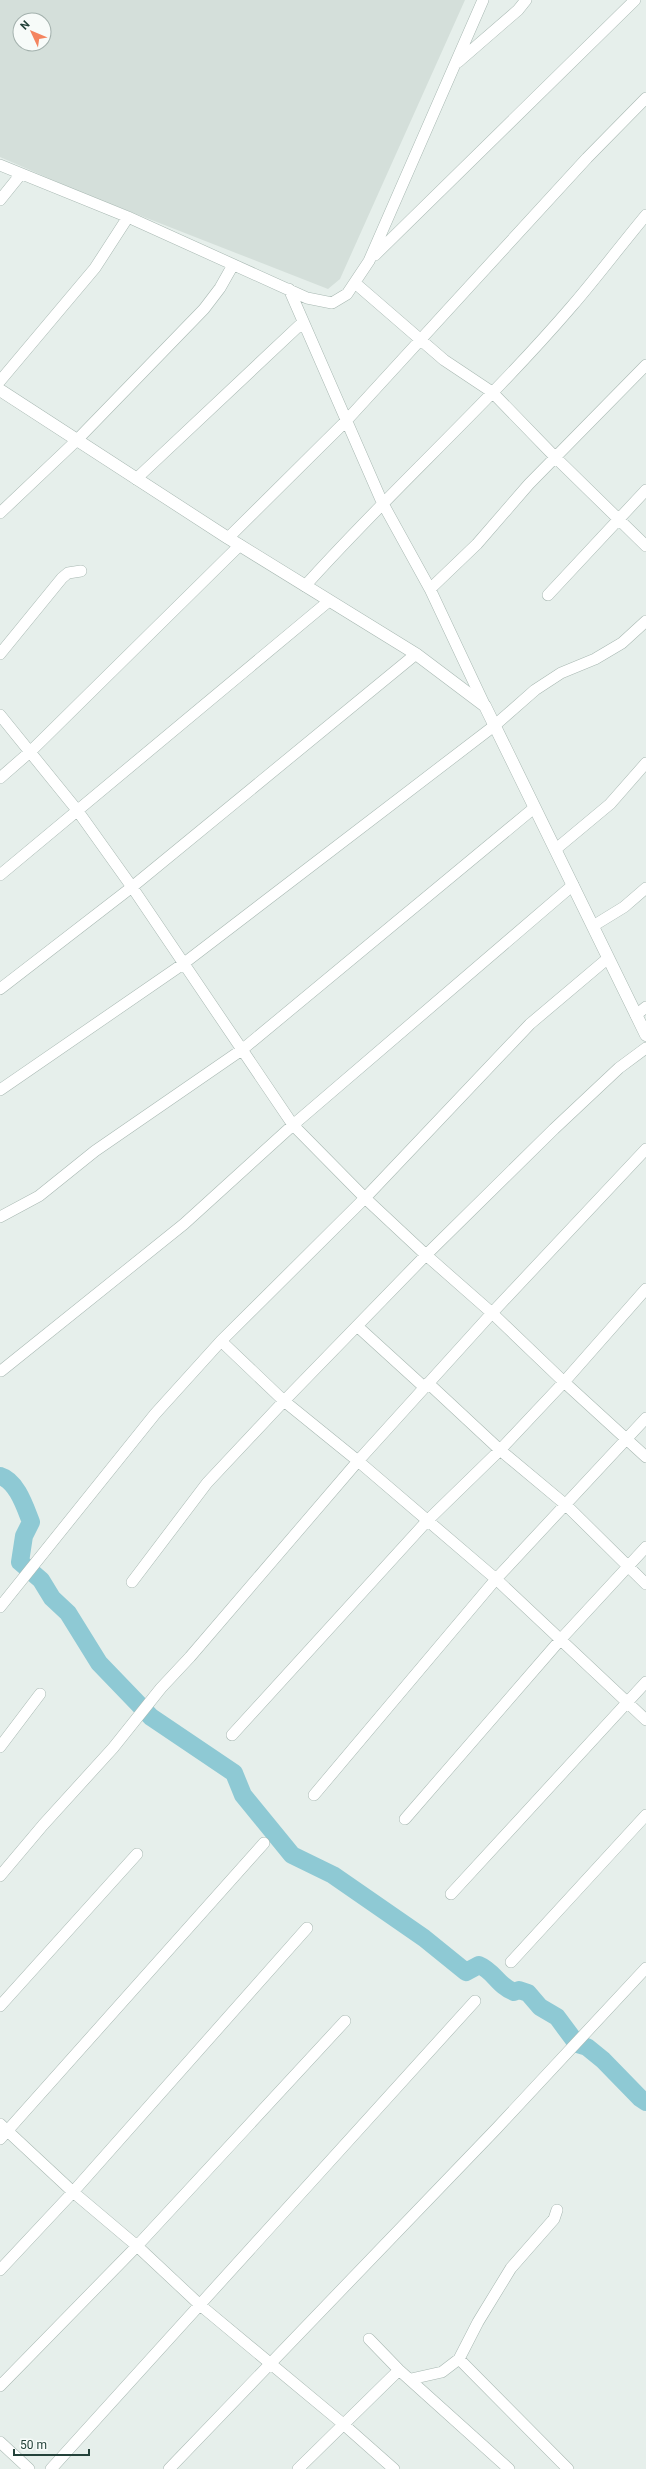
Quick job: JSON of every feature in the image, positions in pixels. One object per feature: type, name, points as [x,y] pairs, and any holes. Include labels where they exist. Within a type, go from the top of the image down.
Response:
[{"type":"street","points":[[0,165],[128,217],[307,298],[332,303],[347,294],[369,261],[483,0]]},
{"type":"street","points":[[455,65],[518,10],[526,0]]},
{"type":"street","points":[[369,261],[635,0]]},
{"type":"street","points":[[228,538],[346,421],[420,338],[587,158],[646,98]]},
{"type":"street","points":[[0,200],[21,174]]},
{"type":"street","points":[[305,586],[382,502],[492,392],[572,307],[646,215]]},
{"type":"street","points":[[0,381],[95,268],[128,217]]},
{"type":"street","points":[[0,513],[76,440],[204,309],[220,288],[233,265]]},
{"type":"street","points":[[355,283],[444,360],[492,392],[556,458],[646,546]]},
{"type":"street","points":[[289,289],[382,502],[430,589],[494,726],[594,926],[607,959],[646,1035]]},
{"type":"street","points":[[136,479],[303,322]]},
{"type":"street","points":[[430,589],[477,544],[530,484],[646,365]]},
{"type":"street","points":[[0,390],[228,538],[416,654],[485,706]]},
{"type":"street","points":[[548,596],[646,490]]},
{"type":"street","points":[[0,778],[31,751],[240,545]]},
{"type":"street","points":[[0,654],[62,578],[68,573],[81,571]]},
{"type":"street","points":[[0,874],[329,601]]},
{"type":"street","points":[[0,1090],[184,964],[494,726],[536,690],[561,673],[595,659],[622,643],[646,621]]},
{"type":"street","points":[[0,989],[132,887],[416,654]]},
{"type":"street","points":[[0,716],[31,751],[77,810],[132,887],[293,1124],[365,1198],[426,1255],[492,1312],[626,1440],[646,1456]]},
{"type":"street","points":[[556,849],[610,804],[646,763]]},
{"type":"street","points":[[0,1217],[39,1196],[95,1152],[243,1049],[534,808]]},
{"type":"street","points":[[1,1371],[184,1224],[293,1124],[573,885]]},
{"type":"street","points":[[594,926],[624,907],[646,888]]},
{"type":"street","points":[[0,1607],[155,1414],[221,1341],[365,1198],[530,1024],[607,959]]},
{"type":"street","points":[[636,1015],[646,1007]]},
{"type":"street","points":[[132,1582],[207,1483],[357,1326],[426,1255],[554,1129],[619,1068],[646,1048]]},
{"type":"street","points":[[0,1876],[43,1825],[113,1748],[161,1688],[190,1657],[358,1461],[492,1312],[646,1149]]},
{"type":"street","points":[[232,1735],[427,1521],[500,1450],[564,1382],[646,1289]]},
{"type":"street","points":[[357,1326],[566,1505],[646,1584]]},
{"type":"street","points":[[221,1341],[284,1402],[358,1461],[496,1579],[646,1720]]},
{"type":"street","points":[[314,1795],[496,1579],[646,1418]]},
{"type":"street","points":[[405,1819],[561,1639],[646,1547]]},
{"type":"street","points":[[451,1894],[646,1682]]},
{"type":"street","points":[[0,1747],[40,1694]]},
{"type":"street","points":[[511,1962],[646,1815]]},
{"type":"street","points":[[264,1843],[2,2131],[137,2246],[200,2306],[342,2423],[394,2469]]},
{"type":"street","points":[[0,2006],[136,1854]]},
{"type":"street","points":[[0,2270],[73,2192],[307,1928]]},
{"type":"street","points":[[169,2469],[497,2128],[646,1968]]},
{"type":"street","points":[[51,2469],[475,2001]]},
{"type":"street","points":[[0,2386],[137,2246],[345,2021]]},
{"type":"street","points":[[411,2379],[442,2372],[459,2359],[478,2322],[511,2268],[554,2219],[557,2210]]},
{"type":"street","points":[[369,2339],[399,2370],[411,2379],[509,2469]]},
{"type":"street","points":[[459,2359],[568,2469]]},
{"type":"street","points":[[298,2469],[342,2423],[399,2370]]},
{"type":"street","points":[[0,2442],[29,2469]]},
{"type":"shaded area","points":[[0,0],[465,0],[340,279],[328,289],[80,192],[0,157]]},
{"type":"waterway","points":[[0,1476],[11,1483],[16,1489],[31,1522],[24,1536],[20,1562],[41,1580],[52,1598],[68,1613],[99,1663],[151,1717],[234,1773],[243,1795],[292,1855],[333,1875],[424,1938],[466,1972],[479,1965],[489,1971],[504,1986],[514,1992],[519,1990],[528,1993],[540,2007],[557,2017],[577,2044],[587,2047],[603,2060],[640,2098],[646,2102]]}]
